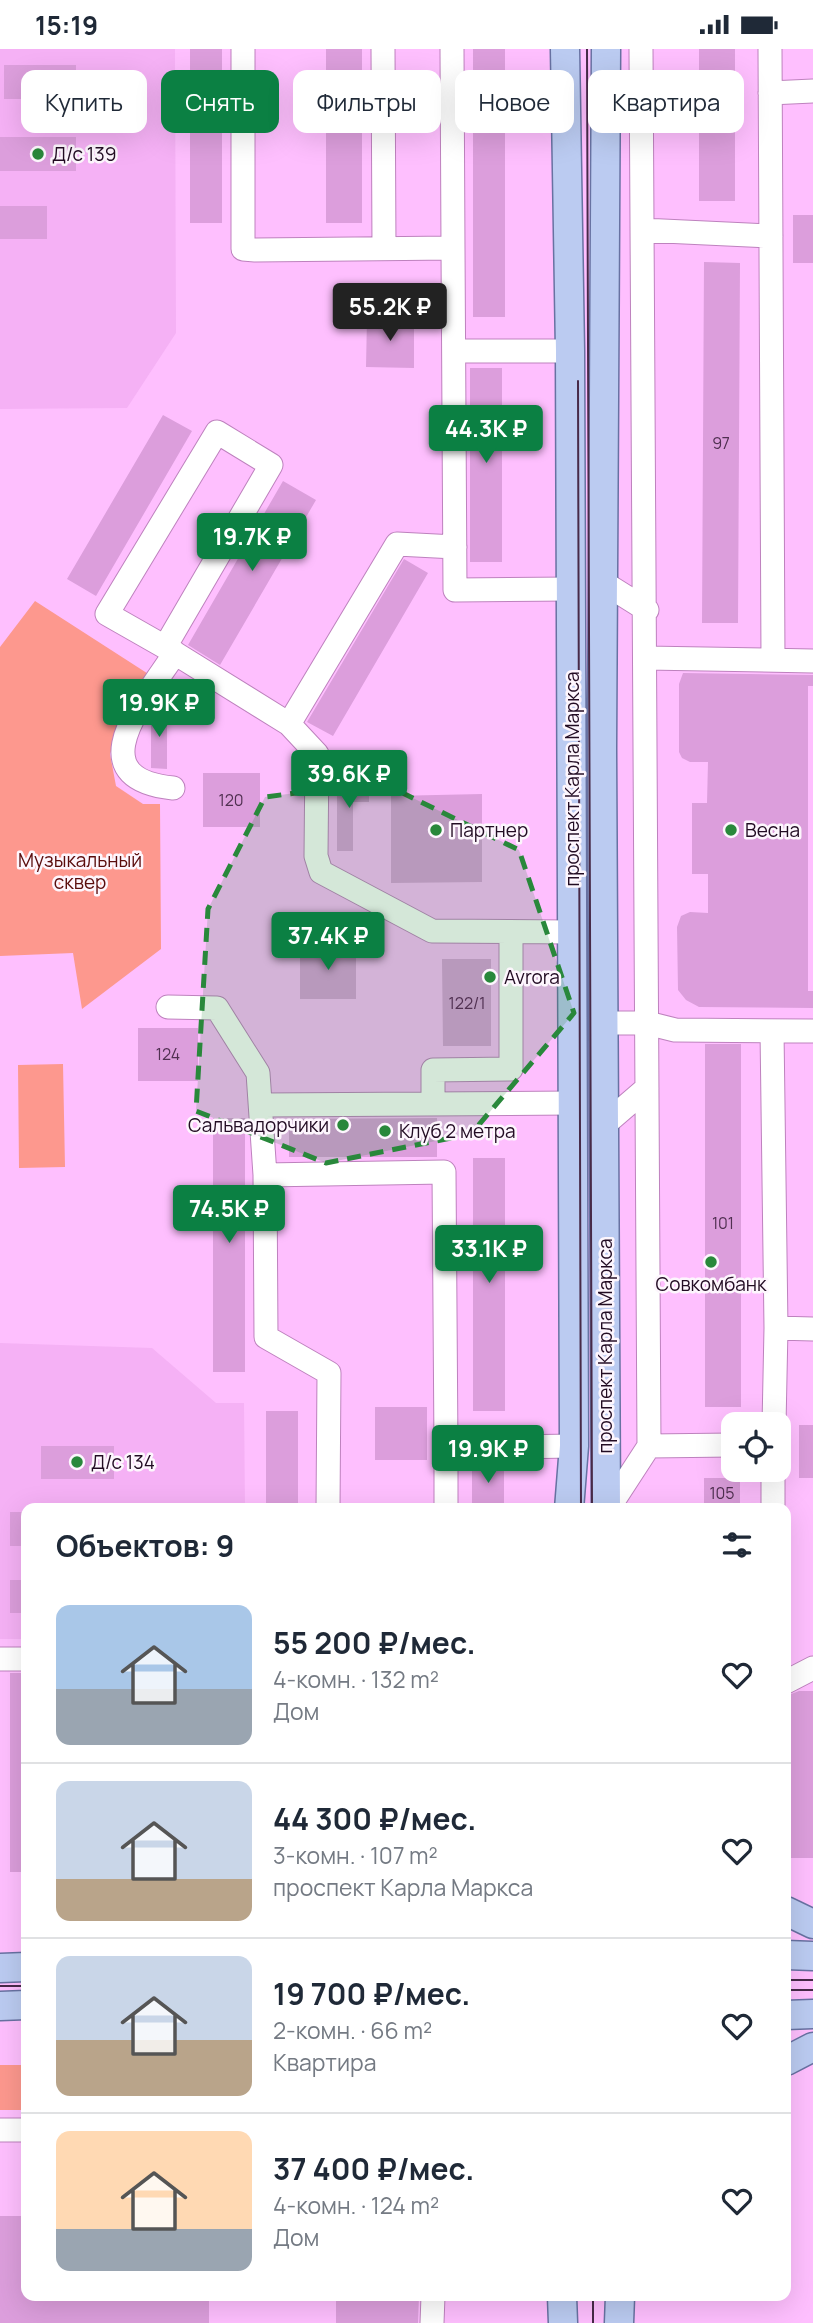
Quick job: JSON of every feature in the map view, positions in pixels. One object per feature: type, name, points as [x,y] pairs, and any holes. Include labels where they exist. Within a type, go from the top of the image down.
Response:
[{"type":"main road","name":"проспект Карла Маркса","points":[[565,49],[570,351],[573,1103],[574,1446],[569,1503]]},
{"type":"main road","name":"проспект Карла Маркса","points":[[606,49],[604,1125],[607,1503]]},
{"type":"main road","points":[[791,1913],[813,1924]]},
{"type":"main road","points":[[791,1955],[813,1956]]},
{"type":"main road","points":[[0,1968],[21,1967]]},
{"type":"main road","points":[[0,2006],[21,2005]]},
{"type":"main road","points":[[791,2015],[813,2014]]},
{"type":"main road","points":[[791,2058],[813,2047]]},
{"type":"main road","points":[[562,2301],[563,2323]]},
{"type":"main road","points":[[619,2323],[620,2301]]},
{"type":"lane","points":[[243,49],[243,249],[453,248]]},
{"type":"lane","points":[[383,49],[384,248]]},
{"type":"lane","points":[[452,49],[455,590],[571,589]]},
{"type":"lane","points":[[611,1503],[649,1446],[647,610],[641,49]]},
{"type":"lane","points":[[770,49],[773,660]]},
{"type":"lane","points":[[770,93],[813,91]]},
{"type":"lane","points":[[642,230],[771,236]]},
{"type":"lane","points":[[454,351],[570,351]]},
{"type":"lane","points":[[173,788],[148,786],[127,770],[121,754],[124,735],[170,650],[271,465],[217,432],[107,614],[170,650],[289,724],[317,754],[316,856],[321,872],[432,931],[572,932]]},
{"type":"lane","points":[[289,724],[397,544],[455,547]]},
{"type":"lane","points":[[604,583],[647,610]]},
{"type":"lane","points":[[646,657],[813,661]]},
{"type":"lane","points":[[433,1104],[433,1070],[511,1069],[511,940],[507,933]]},
{"type":"lane","points":[[168,1007],[217,1008],[258,1073],[265,1175],[266,1337],[329,1373],[328,1503]]},
{"type":"lane","points":[[604,1023],[647,1023],[676,1030],[813,1031]]},
{"type":"lane","points":[[772,1031],[776,1328],[774,1412]]},
{"type":"lane","points":[[604,1125],[647,1088]]},
{"type":"lane","points":[[262,1105],[573,1103]]},
{"type":"lane","points":[[265,1175],[444,1172],[446,1503]]},
{"type":"lane","points":[[776,1328],[813,1329]]},
{"type":"lane","points":[[649,1446],[721,1445]]},
{"type":"lane","points":[[446,1448],[574,1446]]},
{"type":"lane","points":[[773,1482],[773,1503]]},
{"type":"lane","points":[[0,1659],[21,1659]]},
{"type":"lane","points":[[791,1679],[813,1668]]},
{"type":"lane","points":[[0,2130],[21,2130]]},
{"type":"lane","points":[[432,2323],[433,2301]]},
{"type":"highlighted area","points":[[380,782],[519,850],[574,1013],[471,1134],[326,1163],[196,1111],[208,909],[265,797]]},
{"type":"shaded area","points":[[0,49],[175,49],[175,70],[161,70],[161,133],[175,133],[176,333],[127,408],[0,409]]},
{"type":"shaded area","points":[[0,1343],[152,1348],[216,1403],[244,1403],[245,1503],[21,1503],[21,1639],[0,1639]]},
{"type":"green space","name":"Музыкальный сквер","points":[[35,601],[153,677],[119,727],[110,754],[116,786],[143,804],[160,804],[161,949],[82,1009],[73,953],[0,956],[0,647]]},
{"type":"green space","points":[[63,1064],[65,1167],[19,1168],[18,1065]]},
{"type":"green space","points":[[0,2065],[21,2065],[21,2110],[0,2110]]},
{"type":"building","points":[[190,49],[222,49],[222,70],[190,70]]},
{"type":"building","points":[[326,49],[362,49],[362,70],[326,70]]},
{"type":"building","points":[[473,49],[505,49],[505,70],[473,70]]},
{"type":"building","points":[[699,49],[735,49],[735,70],[699,70]]},
{"type":"building","points":[[4,65],[76,65],[76,70],[21,70],[21,99],[4,99]]},
{"type":"building","points":[[190,133],[222,133],[222,223],[190,223]]},
{"type":"building","points":[[326,133],[362,133],[362,223],[326,223]]},
{"type":"building","points":[[473,133],[505,133],[505,317],[473,317]]},
{"type":"building","points":[[699,133],[735,133],[735,201],[699,201]]},
{"type":"building","name":"Д/с 139","points":[[0,137],[76,137],[76,171],[0,171]]},
{"type":"building","points":[[0,206],[47,206],[47,239],[0,239]]},
{"type":"building","points":[[793,215],[813,215],[813,263],[793,263]]},
{"type":"building","points":[[704,262],[740,263],[738,623],[702,623]]},
{"type":"building","points":[[367,318],[414,318],[414,368],[366,367]]},
{"type":"building","points":[[470,368],[502,368],[502,562],[470,562]]},
{"type":"building","points":[[163,415],[192,431],[96,596],[67,579]]},
{"type":"building","points":[[283,481],[316,500],[220,665],[188,645]]},
{"type":"building","points":[[404,559],[428,573],[333,736],[307,722]]},
{"type":"building","name":"Весна","points":[[683,673],[813,675],[813,686],[808,686],[808,991],[813,991],[813,1008],[699,1007],[686,1000],[678,990],[677,927],[681,916],[690,912],[708,913],[708,874],[692,874],[692,803],[707,803],[708,762],[690,762],[682,758],[679,752],[679,684]]},
{"type":"building","points":[[155,709],[167,709],[167,769],[151,768],[151,715]]},
{"type":"building","points":[[203,773],[260,773],[260,827],[203,827]]},
{"type":"building","points":[[337,781],[369,781],[369,802],[353,802],[353,851],[337,851]]},
{"type":"building","points":[[482,794],[482,882],[391,883],[391,796]]},
{"type":"building","points":[[300,946],[356,946],[356,999],[300,999]]},
{"type":"building","points":[[442,959],[491,959],[491,1046],[443,1046]]},
{"type":"building","points":[[138,1028],[198,1028],[198,1081],[138,1081]]},
{"type":"building","points":[[705,1044],[741,1044],[741,1407],[705,1407]]},
{"type":"building","points":[[213,1118],[245,1118],[245,1372],[213,1372]]},
{"type":"building","points":[[437,1118],[437,1157],[289,1157],[289,1119]]},
{"type":"building","points":[[473,1158],[505,1158],[505,1411],[473,1411]]},
{"type":"building","points":[[375,1407],[427,1407],[427,1460],[375,1460]]},
{"type":"building","points":[[266,1411],[298,1411],[298,1503],[266,1503]]},
{"type":"building","points":[[799,1425],[813,1425],[813,1478],[799,1478]]},
{"type":"building","name":"Д/с 134","points":[[41,1446],[114,1446],[114,1479],[41,1479]]},
{"type":"building","points":[[504,1461],[504,1503],[472,1503],[472,1462]]},
{"type":"building","points":[[704,1478],[740,1482],[740,1503],[704,1503]]},
{"type":"building","points":[[10,1512],[21,1512],[21,1546],[10,1546]]},
{"type":"building","points":[[10,1580],[21,1580],[21,1613],[10,1613]]},
{"type":"building","points":[[10,1673],[21,1673],[21,1872],[10,1872]]},
{"type":"building","points":[[813,1691],[813,1858],[791,1858],[791,1694]]},
{"type":"building","points":[[0,2216],[21,2216],[21,2301],[209,2301],[209,2323],[0,2323]]},
{"type":"building","points":[[336,2301],[419,2301],[418,2323],[336,2323]]},
{"type":"tram line","points":[[587,49],[592,1503]]},
{"type":"tram line","points":[[578,381],[581,1503]]},
{"type":"tram line","points":[[791,1980],[813,1980]]},
{"type":"tram line","points":[[0,1986],[21,1986]]},
{"type":"tram line","points":[[791,1990],[813,1990]]},
{"type":"tram line","points":[[593,2301],[593,2323]]},
{"type":"place","name":"Д/с 139","points":[[38,154]]},
{"type":"place","name":"Партнер","points":[[436,830]]},
{"type":"place","name":"Весна","points":[[731,830]]},
{"type":"place","name":"Avrora","points":[[490,977]]},
{"type":"place","name":"Сальвадорчики","points":[[343,1125]]},
{"type":"place","name":"Клуб 2 метра","points":[[385,1131]]},
{"type":"place","name":"Совкомбанк","points":[[711,1262]]},
{"type":"place","name":"Д/с 134","points":[[77,1462]]}]
